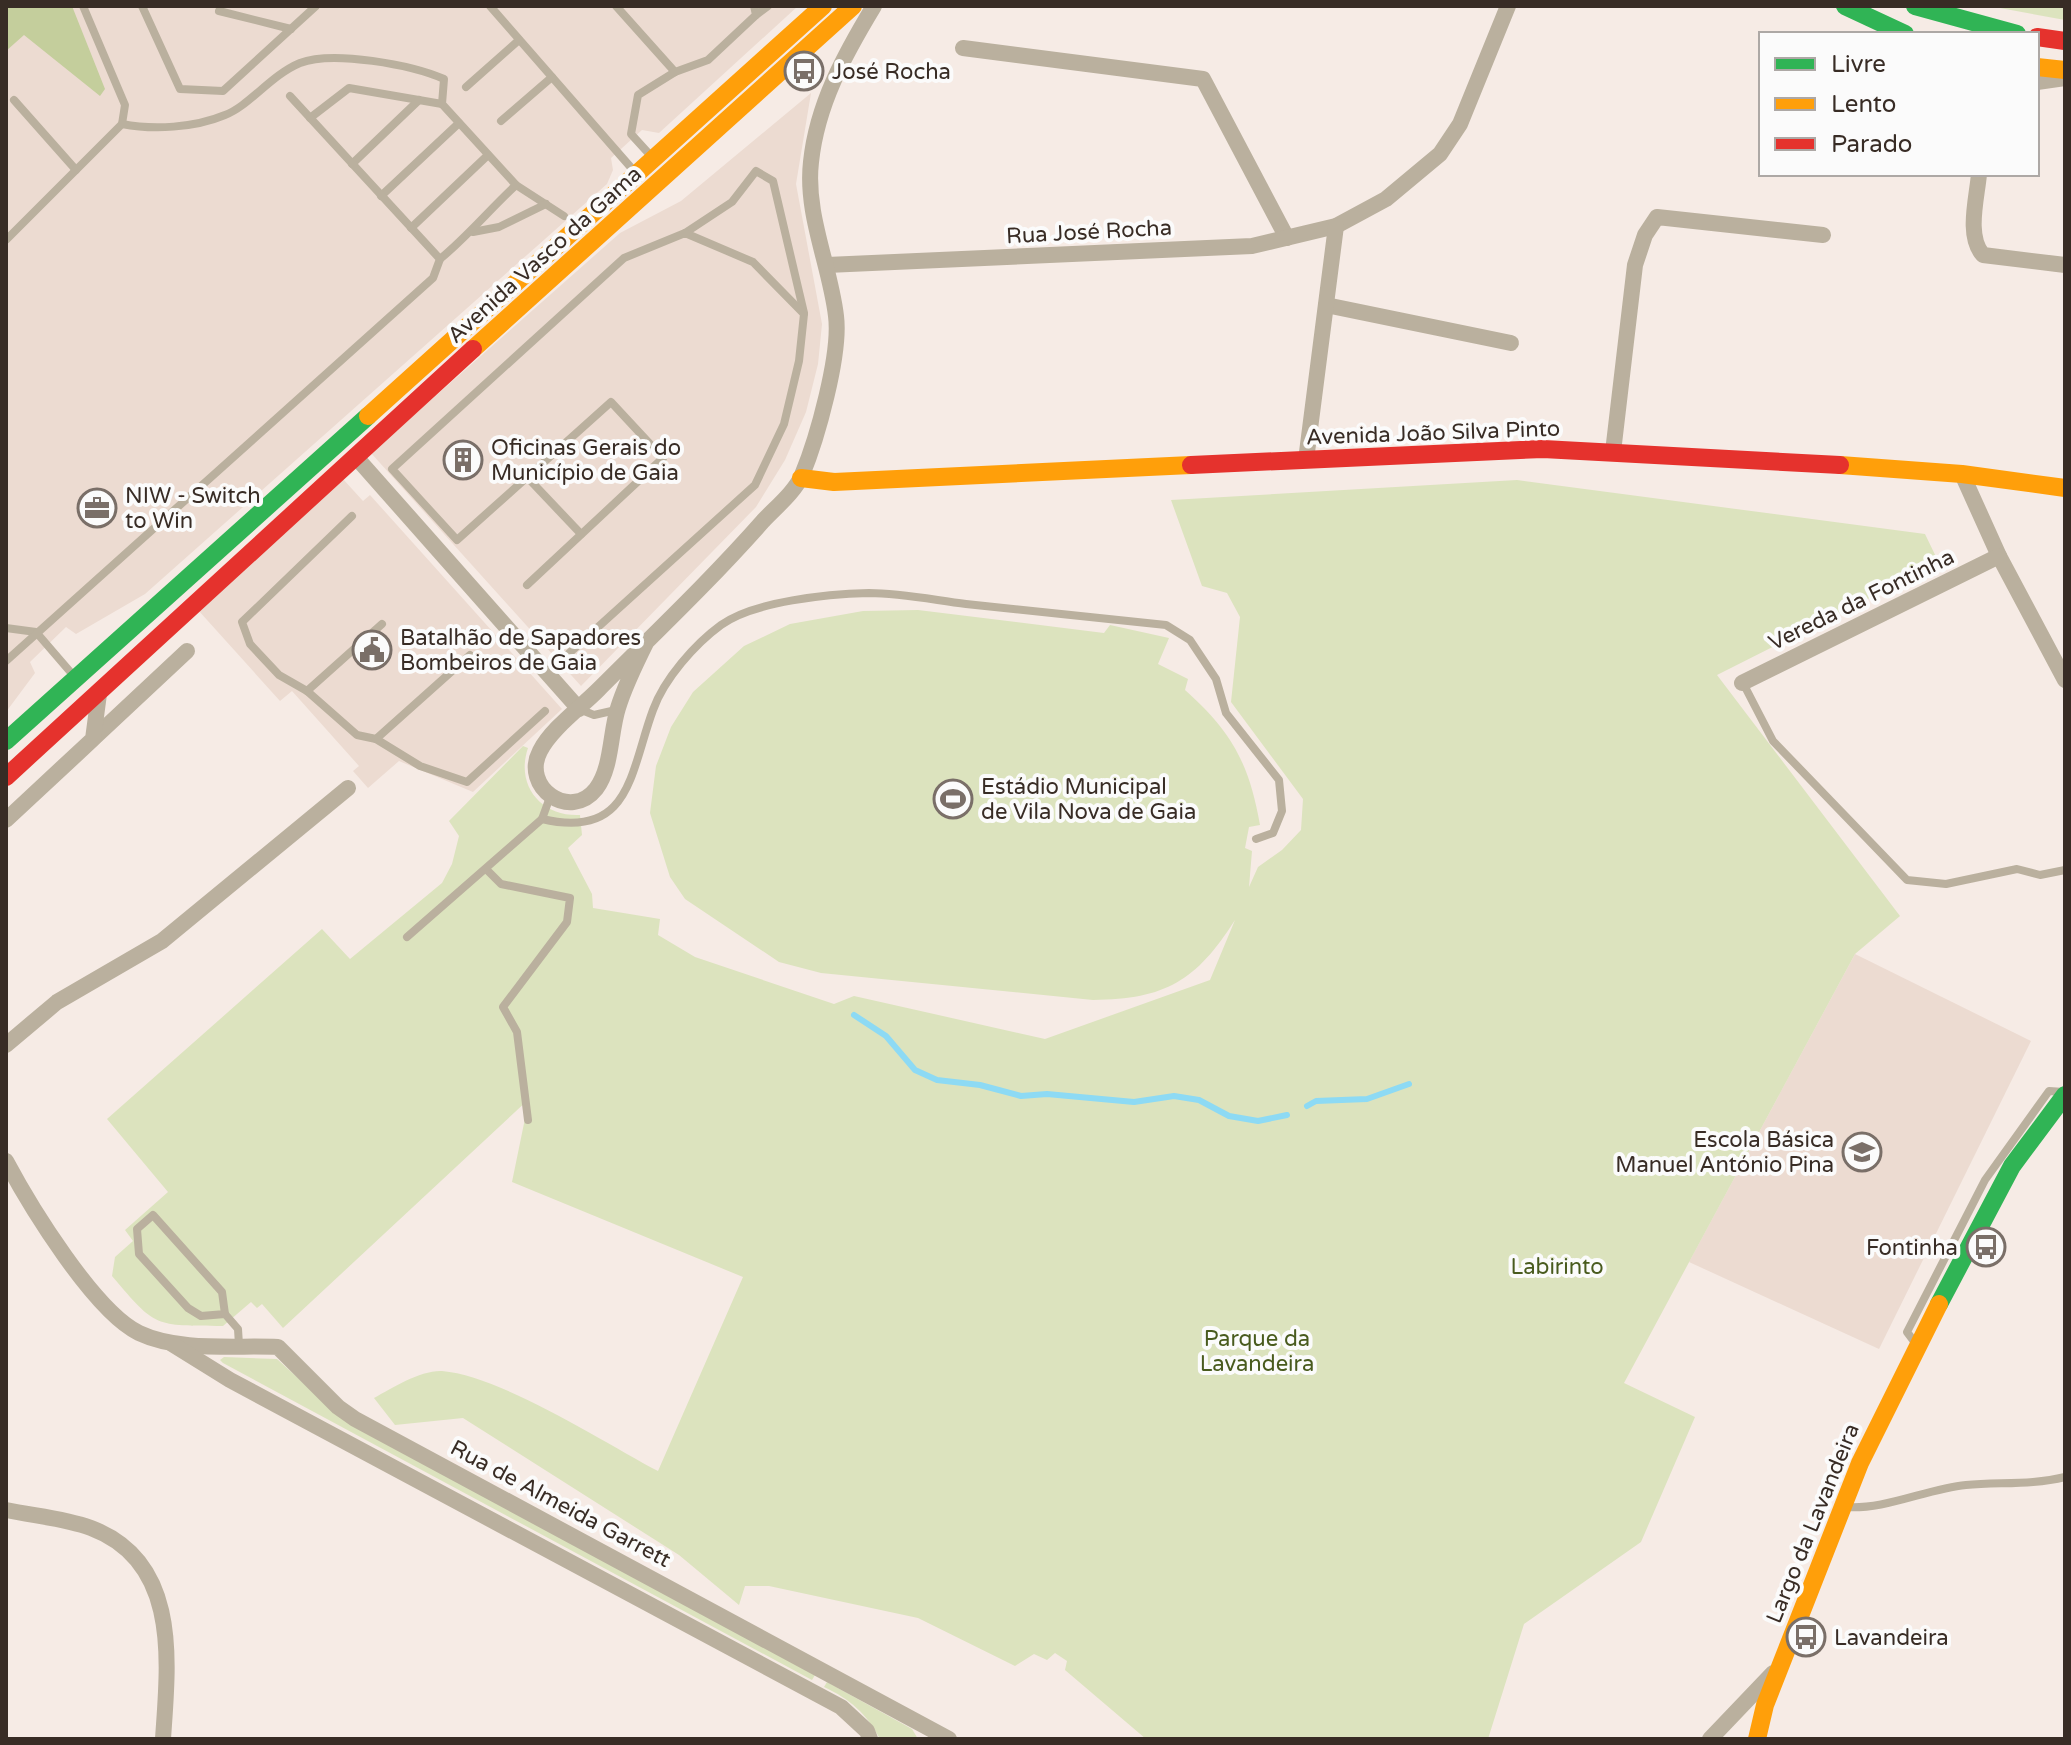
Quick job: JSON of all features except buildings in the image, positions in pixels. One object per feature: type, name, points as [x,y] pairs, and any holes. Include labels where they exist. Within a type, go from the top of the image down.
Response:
[{"type":"main road","name":"Avenida Vasco da Gama","points":[[6,741],[823,6]]},
{"type":"main road","name":"Avenida Vasco da Gama","points":[[6,777],[267,536],[853,6]]},
{"type":"main road","points":[[1845,6],[1901,32]]},
{"type":"main road","points":[[1915,6],[2010,32]]},
{"type":"main road","points":[[2039,37],[2065,41]]},
{"type":"main road","points":[[2039,67],[2065,70]]},
{"type":"main road","name":"Avenida João Silva Pinto","points":[[801,478],[834,482],[1543,449],[1962,474],[2065,488]]},
{"type":"main road","points":[[253,520],[267,536]]},
{"type":"main road","name":"Largo da Lavandeira","points":[[1757,1739],[1780,1667],[1841,1507],[1891,1399],[1982,1217],[2012,1166],[2065,1093]]},
{"type":"street","points":[[647,641],[617,710],[599,786],[578,801],[564,802],[550,797],[536,775],[535,761],[541,748],[586,712],[647,641],[736,552],[801,478],[828,389],[837,320],[811,202],[811,162],[823,104],[848,50],[874,6]]},
{"type":"street","name":"Rua José Rocha","points":[[827,265],[1252,246],[1336,226],[1386,199],[1440,154],[1460,124],[1508,6]]},
{"type":"street","points":[[963,48],[1203,79],[1287,238]]},
{"type":"street","points":[[2039,82],[2065,78]]},
{"type":"street","points":[[1979,176],[1974,232],[1977,247],[1983,255],[2065,265]]},
{"type":"street","points":[[1613,452],[1635,265],[1645,235],[1657,217],[1823,235]]},
{"type":"street","points":[[1306,460],[1336,226]]},
{"type":"street","points":[[1326,305],[1511,343]]},
{"type":"street","points":[[355,456],[586,712]]},
{"type":"street","points":[[1962,474],[1999,556],[2065,680]]},
{"type":"street","name":"Vereda da Fontinha","points":[[1742,683],[1999,556]]},
{"type":"street","points":[[6,820],[187,651]]},
{"type":"street","points":[[93,739],[99,694]]},
{"type":"street","points":[[6,1045],[57,1002],[162,941],[348,788]]},
{"type":"street","name":"Rua de Almeida Garrett","points":[[7,1165],[61,1251],[120,1320],[140,1334],[167,1341],[278,1347],[338,1407],[355,1419],[939,1737]]},
{"type":"street","name":"Rua de Almeida Garrett","points":[[167,1341],[230,1380],[841,1707],[867,1731],[870,1739]]},
{"type":"street","points":[[6,1510],[93,1529],[120,1547],[150,1580],[165,1621],[163,1739]]},
{"type":"street","name":"Largo da Lavandeira","points":[[1710,1739],[1780,1667]]},
{"type":"lane","points":[[6,240],[122,124],[125,105],[83,6]]},
{"type":"lane","points":[[142,6],[180,89],[223,91],[291,29],[307,10],[316,6]]},
{"type":"lane","points":[[490,6],[637,174]]},
{"type":"lane","points":[[616,6],[675,72]]},
{"type":"lane","points":[[654,159],[631,134],[638,95],[675,72],[708,60],[755,10],[768,6]]},
{"type":"lane","points":[[219,11],[291,29]]},
{"type":"lane","points":[[466,87],[519,40]]},
{"type":"lane","points":[[122,124],[151,130],[226,115],[269,80],[302,62],[341,58],[444,79],[442,104]]},
{"type":"lane","points":[[501,121],[552,77]]},
{"type":"lane","points":[[310,118],[349,88],[442,104],[516,185],[564,216]]},
{"type":"lane","points":[[290,96],[440,259]]},
{"type":"lane","points":[[14,100],[76,170]]},
{"type":"lane","points":[[352,164],[419,100]]},
{"type":"lane","points":[[381,196],[459,123]]},
{"type":"lane","points":[[411,228],[488,155]]},
{"type":"lane","points":[[527,585],[663,458],[611,402],[457,540],[392,469],[624,258],[685,233],[732,202],[756,171],[773,181],[804,314],[799,361],[784,424],[755,485],[566,656]]},
{"type":"lane","points":[[6,661],[433,278],[440,259],[473,232],[483,214],[516,185]]},
{"type":"lane","points":[[473,232],[499,227],[546,204]]},
{"type":"lane","points":[[685,233],[753,262],[804,314]]},
{"type":"lane","points":[[527,477],[581,534]]},
{"type":"lane","points":[[352,516],[242,622],[250,644],[279,675],[307,691],[357,735],[376,739],[420,766],[467,782],[545,711]]},
{"type":"lane","points":[[542,819],[570,826],[588,823],[616,805],[632,777],[653,707],[679,667],[722,624],[795,601],[870,593],[1166,625],[1190,640],[1216,679],[1226,713],[1279,780],[1282,811],[1273,833],[1256,839]]},
{"type":"lane","points":[[307,691],[382,624]]},
{"type":"lane","points":[[6,628],[36,632],[75,678]]},
{"type":"lane","points":[[376,739],[470,655]]},
{"type":"lane","points":[[1742,683],[1773,741],[1907,880],[1946,884],[2017,869],[2040,875],[2065,870]]},
{"type":"lane","points":[[586,712],[617,710]]},
{"type":"lane","points":[[407,937],[542,819],[550,797]]},
{"type":"lane","points":[[487,870],[501,884],[570,898],[567,922],[503,1007],[517,1032],[528,1120]]},
{"type":"lane","points":[[225,1314],[211,1316],[195,1313],[139,1254],[137,1229],[153,1215],[222,1292],[225,1314],[238,1329],[239,1345]]},
{"type":"lane","points":[[1841,1507],[1878,1506],[1965,1485],[2046,1481],[2065,1477]]},
{"type":"shaded area","points":[[6,6],[798,6],[659,133],[642,130],[611,158],[613,170],[607,184],[145,594],[76,634],[66,627],[30,662],[35,673],[6,712]]},
{"type":"shaded area","points":[[811,93],[796,184],[822,324],[818,364],[806,412],[785,460],[756,507],[581,686],[371,453],[620,233],[681,201]]},
{"type":"shaded area","name":"Batalhão de Sapadores Bombeiros de Gaia","points":[[343,479],[363,501],[370,495],[562,709],[473,792],[399,761],[368,788],[353,771],[359,766],[292,691],[280,701],[198,610]]},
{"type":"shaded area","name":"Escola Básica Manuel António Pina","points":[[1855,954],[2031,1041],[1879,1349],[1689,1262]]},
{"type":"green space","points":[[6,6],[72,6],[105,89],[100,96],[24,35],[6,51]]},
{"type":"green space","points":[[1989,6],[2065,6],[2065,20]]},
{"type":"green space","name":"Parque da Lavandeira","points":[[1517,480],[1925,534],[1939,563],[1717,675],[1900,916],[1855,954],[1624,1383],[1695,1417],[1641,1542],[1524,1624],[1488,1739],[1146,1739],[1065,1670],[1067,1661],[1055,1653],[1047,1660],[1034,1654],[1015,1666],[918,1618],[769,1586],[745,1586],[739,1605],[679,1555],[463,1418],[395,1425],[374,1398],[416,1376],[442,1371],[466,1376],[522,1397],[658,1471],[743,1277],[512,1182],[529,1099],[283,1328],[262,1304],[257,1308],[251,1302],[223,1326],[169,1324],[149,1315],[112,1276],[115,1257],[133,1241],[125,1230],[168,1192],[107,1119],[322,929],[350,959],[442,883],[452,864],[459,836],[449,821],[523,746],[528,748],[525,775],[535,796],[554,811],[580,815],[582,835],[568,848],[592,894],[593,908],[660,919],[658,935],[695,957],[834,1004],[854,996],[1045,1039],[1210,980],[1235,920],[1207,958],[1192,972],[1160,990],[1118,999],[1093,1000],[821,973],[779,962],[685,899],[670,877],[650,813],[656,766],[671,727],[693,692],[744,646],[790,624],[863,611],[918,610],[1104,633],[1110,625],[1169,638],[1158,664],[1188,679],[1185,690],[1226,735],[1244,766],[1250,784],[1260,825],[1249,827],[1245,848],[1252,851],[1249,887],[1258,867],[1282,850],[1301,830],[1303,799],[1231,702],[1240,617],[1227,593],[1202,586],[1171,500]]},
{"type":"green space","points":[[224,1357],[277,1359],[345,1421],[815,1675],[812,1680],[223,1363],[220,1360]]},
{"type":"green space","points":[[827,1682],[912,1729],[918,1739],[880,1739],[857,1708],[824,1687]]},
{"type":"waterway","points":[[854,1015],[886,1036],[915,1070],[937,1080],[980,1085],[1021,1096],[1047,1094],[1134,1102],[1174,1096],[1199,1100],[1229,1116],[1258,1121],[1287,1115]]},
{"type":"waterway","points":[[1307,1106],[1316,1101],[1367,1099],[1409,1084]]},
{"type":"traffic: fast","points":[[1845,6],[1901,32]]},
{"type":"traffic: fast","points":[[1915,6],[2010,32]]},
{"type":"traffic: fast","points":[[6,741],[368,416]]},
{"type":"traffic: fast","points":[[1939,1304],[2012,1166],[2065,1095]]},
{"type":"traffic: slow","points":[[368,416],[823,6]]},
{"type":"traffic: slow","points":[[473,349],[853,6]]},
{"type":"traffic: slow","points":[[2039,67],[2065,70]]},
{"type":"traffic: slow","points":[[801,478],[834,482],[1191,465]]},
{"type":"traffic: slow","points":[[1840,465],[1962,474],[2065,488]]},
{"type":"traffic: slow","points":[[1757,1739],[1765,1705],[1860,1463],[1939,1304]]},
{"type":"traffic: jam","points":[[2039,37],[2065,41]]},
{"type":"traffic: jam","points":[[6,777],[473,349]]},
{"type":"traffic: jam","points":[[1191,465],[1543,449],[1840,465]]},
{"type":"place","name":"José Rocha","points":[[804,71]]},
{"type":"place","name":"Oficinas Gerais do Município de Gaia","points":[[463,460]]},
{"type":"place","name":"NIW - Switch to Win","points":[[97,508]]},
{"type":"place","name":"Batalhão de Sapadores Bombeiros de Gaia","points":[[372,650]]},
{"type":"place","name":"Estádio Municipal de Vila Nova de Gaia","points":[[953,799]]},
{"type":"place","name":"Escola Básica Manuel António Pina","points":[[1862,1152]]},
{"type":"place","name":"Fontinha","points":[[1986,1247]]},
{"type":"place","name":"Lavandeira","points":[[1806,1637]]},
{"type":"park label","name":"Labirinto","points":[[1557,1266]]}]
